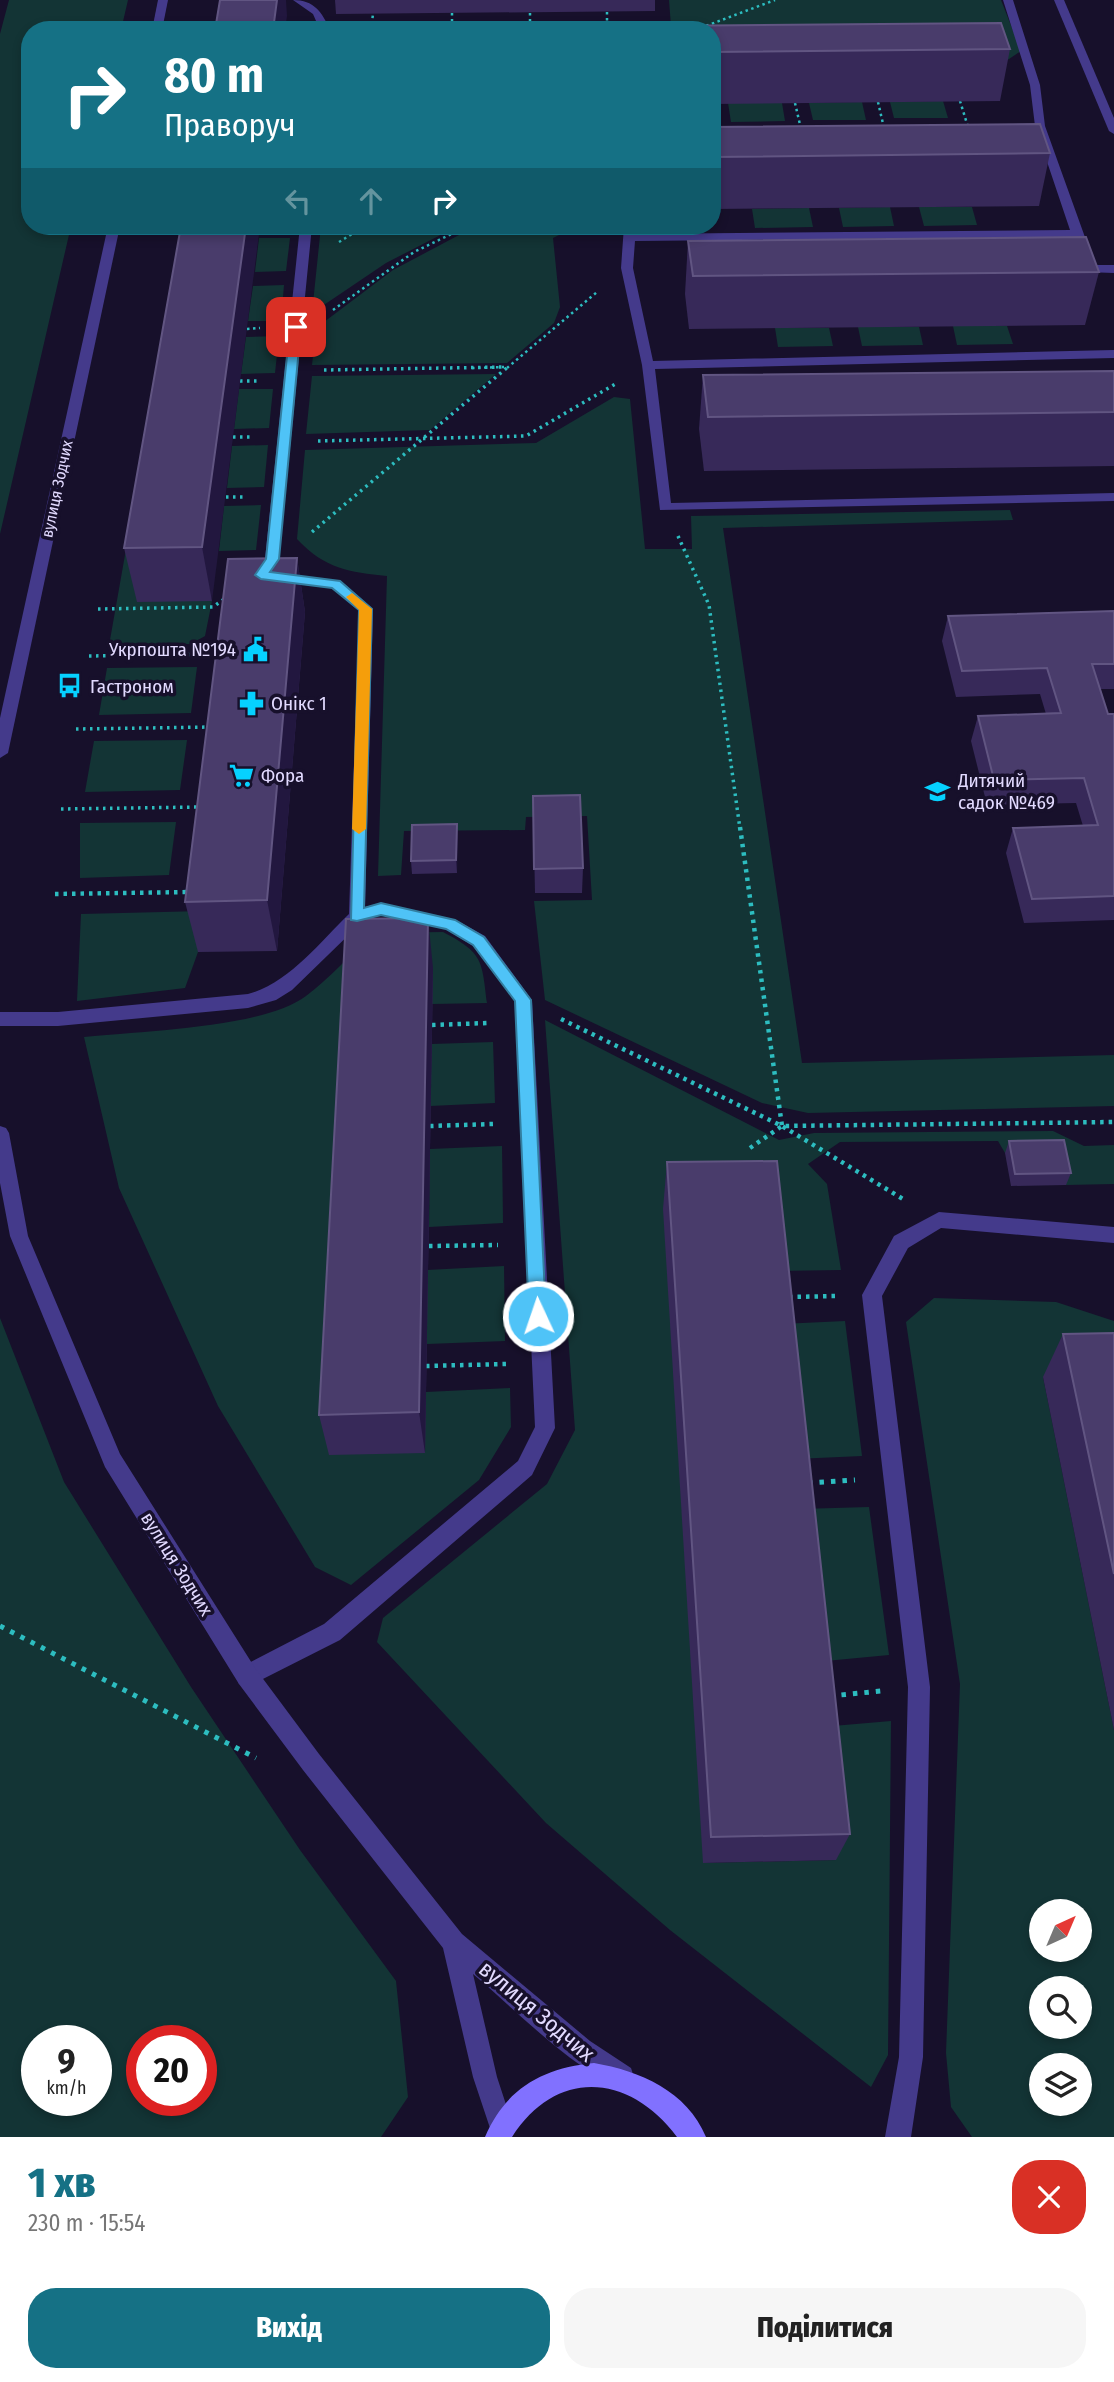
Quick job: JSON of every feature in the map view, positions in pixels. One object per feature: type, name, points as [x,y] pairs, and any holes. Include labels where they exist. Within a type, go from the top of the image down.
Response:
[{"type":"main road","points":[[500,2133],[526,2101],[555,2081],[588,2074],[622,2077],[654,2092],[688,2128],[707,2137]]},
{"type":"street","points":[[159,21],[163,0]]},
{"type":"street","points":[[298,0],[317,12],[321,21]]},
{"type":"street","points":[[1008,0],[1035,85],[1040,126],[1075,233],[1090,269],[1114,269]]},
{"type":"street","points":[[1059,0],[1114,131]]},
{"type":"street","points":[[968,127],[1040,126]]},
{"type":"street","points":[[721,232],[1075,233]]},
{"type":"street","name":"вулиця Зодчих","points":[[0,753],[112,235]]},
{"type":"street","points":[[305,235],[272,559],[261,575],[336,584],[366,609],[357,916]]},
{"type":"street","points":[[631,235],[627,268],[648,365],[665,506],[1114,497]]},
{"type":"street","points":[[648,365],[1114,354]]},
{"type":"street","points":[[0,1019],[58,1019],[247,1001],[270,995],[286,985],[357,916],[381,909],[450,924],[479,941],[523,1000],[533,1244],[545,1428],[525,1468],[332,1632],[247,1676]]},
{"type":"street","name":"вулиця Зодчих","points":[[0,1133],[19,1236],[112,1460],[247,1676],[311,1762],[454,1941],[581,2050],[622,2077]]},
{"type":"street","points":[[898,2137],[911,2057],[919,1687],[872,1296],[901,1242],[939,1220],[1114,1235]]},
{"type":"street","name":"вулиця Зодчих","points":[[454,1941],[500,2133]]},
{"type":"path","points":[[719,21],[775,0]]},
{"type":"path","points":[[607,12],[607,21]]},
{"type":"path","points":[[452,13],[452,21]]},
{"type":"path","points":[[530,13],[530,21]]},
{"type":"path","points":[[372,21],[373,14]]},
{"type":"path","points":[[960,101],[968,127]]},
{"type":"path","points":[[878,102],[884,128]]},
{"type":"path","points":[[795,103],[801,130]]},
{"type":"path","points":[[294,338],[402,259],[450,235]]},
{"type":"path","points":[[98,610],[213,607],[261,575],[505,367],[627,268]]},
{"type":"path","points":[[284,442],[526,436],[648,365]]},
{"type":"path","points":[[291,371],[505,367]]},
{"type":"path","points":[[665,506],[709,605],[782,1126]]},
{"type":"path","points":[[89,656],[233,654]]},
{"type":"path","points":[[76,729],[225,727]]},
{"type":"path","points":[[61,809],[202,807]]},
{"type":"path","points":[[55,894],[192,892]]},
{"type":"path","points":[[523,1000],[782,1126],[939,1220]]},
{"type":"path","points":[[432,1025],[524,1023]]},
{"type":"path","points":[[750,1148],[782,1126],[1114,1122]]},
{"type":"path","points":[[430,1126],[529,1123]]},
{"type":"path","points":[[429,1246],[533,1244]]},
{"type":"path","points":[[778,1298],[872,1296]]},
{"type":"path","points":[[426,1366],[540,1363]]},
{"type":"path","points":[[797,1483],[893,1478]]},
{"type":"path","points":[[0,1626],[261,1760]]},
{"type":"path","points":[[819,1697],[919,1687]]},
{"type":"green space","points":[[9,0],[128,0],[123,21],[21,21],[21,235],[69,235],[0,534],[0,34]]},
{"type":"green space","points":[[669,0],[1001,0],[1021,51],[1006,61],[721,31],[721,21],[671,21]]},
{"type":"green space","points":[[943,101],[948,118],[894,118],[890,102]]},
{"type":"green space","points":[[862,102],[866,120],[813,120],[809,103]]},
{"type":"green space","points":[[728,103],[782,103],[785,121],[731,122]]},
{"type":"green space","points":[[890,207],[894,226],[843,227],[839,208]]},
{"type":"green space","points":[[919,207],[972,207],[977,225],[924,226]]},
{"type":"green space","points":[[809,208],[813,227],[755,228],[752,209]]},
{"type":"green space","points":[[182,235],[137,601],[212,601],[205,636],[191,644],[117,646],[110,640]]},
{"type":"green space","points":[[320,235],[440,235],[386,263],[312,313]]},
{"type":"green space","points":[[459,235],[559,235],[553,238],[560,307],[554,323],[507,363],[312,365],[316,328],[393,270]]},
{"type":"green space","points":[[259,238],[290,238],[286,271],[255,272]]},
{"type":"green space","points":[[284,285],[281,321],[248,321],[253,286]]},
{"type":"green space","points":[[953,326],[1007,326],[1013,344],[957,345]]},
{"type":"green space","points":[[858,327],[919,327],[923,345],[862,346]]},
{"type":"green space","points":[[775,328],[829,328],[833,346],[778,347]]},
{"type":"green space","points":[[279,336],[275,373],[241,374],[246,337]]},
{"type":"green space","points":[[496,374],[430,430],[306,434],[312,376]]},
{"type":"green space","points":[[239,389],[273,389],[269,428],[234,429]]},
{"type":"green space","points":[[614,397],[630,399],[645,549],[692,549],[691,516],[1010,510],[1013,520],[723,528],[802,1063],[1114,1055],[1114,1106],[808,1113],[762,1103],[545,1000],[534,901],[592,900],[587,816],[526,817],[525,830],[404,831],[401,875],[378,876],[387,576],[361,573],[328,563],[297,539],[305,450],[536,443]]},
{"type":"green space","points":[[268,445],[264,487],[227,488],[232,446]]},
{"type":"green space","points":[[261,505],[256,550],[219,551],[224,506]]},
{"type":"green space","points":[[197,667],[191,713],[99,715],[107,668]]},
{"type":"green space","points":[[187,740],[180,790],[85,792],[94,741]]},
{"type":"green space","points":[[176,822],[169,875],[80,878],[80,823]]},
{"type":"green space","points":[[204,911],[198,952],[185,988],[77,1001],[81,914]]},
{"type":"green space","points":[[443,932],[466,946],[478,959],[484,977],[487,1003],[432,1004],[432,968],[424,1453],[426,1392],[510,1388],[511,1427],[479,1480],[351,1585],[315,1567],[218,1406],[119,1188],[84,1037],[200,1026],[261,1015],[287,1007],[306,996],[373,933]]},
{"type":"green space","points":[[545,1020],[779,1140],[814,1133],[1053,1131],[1084,1146],[1114,1145],[1114,1184],[1066,1185],[1059,1152],[1005,1153],[998,1141],[840,1142],[808,1164],[827,1184],[841,1270],[775,1271],[703,1863],[836,1860],[821,1727],[891,1721],[888,2055],[871,2087],[670,1930],[546,1823],[377,1642],[383,1618],[547,1484],[575,1430]]},
{"type":"green space","points":[[493,1042],[495,1103],[430,1106],[432,1044]]},
{"type":"green space","points":[[502,1146],[503,1223],[429,1227],[430,1149]]},
{"type":"green space","points":[[504,1266],[505,1341],[427,1344],[427,1270]]},
{"type":"green space","points":[[934,1298],[1056,1302],[1114,1321],[1114,1375],[1043,1377],[1114,1730],[1114,2137],[972,2137],[951,2107],[946,2053],[960,1684],[906,1322]]},
{"type":"green space","points":[[0,1318],[64,1482],[191,1687],[300,1850],[396,1981],[408,2097],[381,2137],[0,2137]]},
{"type":"green space","points":[[845,1321],[862,1456],[795,1459],[781,1324]]},
{"type":"green space","points":[[869,1507],[889,1655],[815,1662],[800,1509]]},
{"type":"building","points":[[220,0],[277,0],[274,21],[216,21]]},
{"type":"building","points":[[1001,23],[1010,49],[721,52],[721,25]]},
{"type":"building","points":[[1040,124],[1050,153],[721,157],[721,127]]},
{"type":"building","points":[[179,235],[245,235],[202,547],[124,548]]},
{"type":"building","points":[[1086,237],[1099,272],[693,276],[688,241]]},
{"type":"building","points":[[1114,371],[1114,412],[708,417],[703,375]]},
{"type":"building","points":[[297,558],[267,900],[185,902],[228,559]]},
{"type":"building","points":[[1114,611],[1114,664],[1092,664],[1108,714],[1114,714],[1114,896],[1032,899],[1013,828],[1098,825],[1084,778],[994,780],[978,716],[1061,713],[1047,668],[962,671],[948,616]]},
{"type":"building","points":[[580,795],[583,868],[534,869],[533,796]]},
{"type":"building","points":[[457,824],[456,860],[411,861],[412,825]]},
{"type":"building","points":[[428,918],[419,1412],[319,1415],[346,919]]},
{"type":"building","points":[[1064,1140],[1071,1173],[1015,1174],[1009,1141]]},
{"type":"building","points":[[777,1161],[850,1834],[711,1837],[667,1162]]},
{"type":"building","points":[[1114,1333],[1114,1574],[1063,1334]]},
{"type":"slow traffic","points":[[352,597],[366,609],[359,829]]},
{"type":"place","name":"Укрпошта №194","points":[[256,649]]},
{"type":"place","name":"Гастроном","points":[[70,686]]},
{"type":"place","name":"Онікс 1","points":[[251,703]]},
{"type":"place","name":"Фора","points":[[241,775]]},
{"type":"place","name":"Дитячий садок №469","points":[[938,791]]},
{"type":"route","points":[[296,327],[272,559],[261,575],[336,584],[366,609],[357,916],[381,909],[450,924],[479,941],[523,1000],[538,1316]]}]
